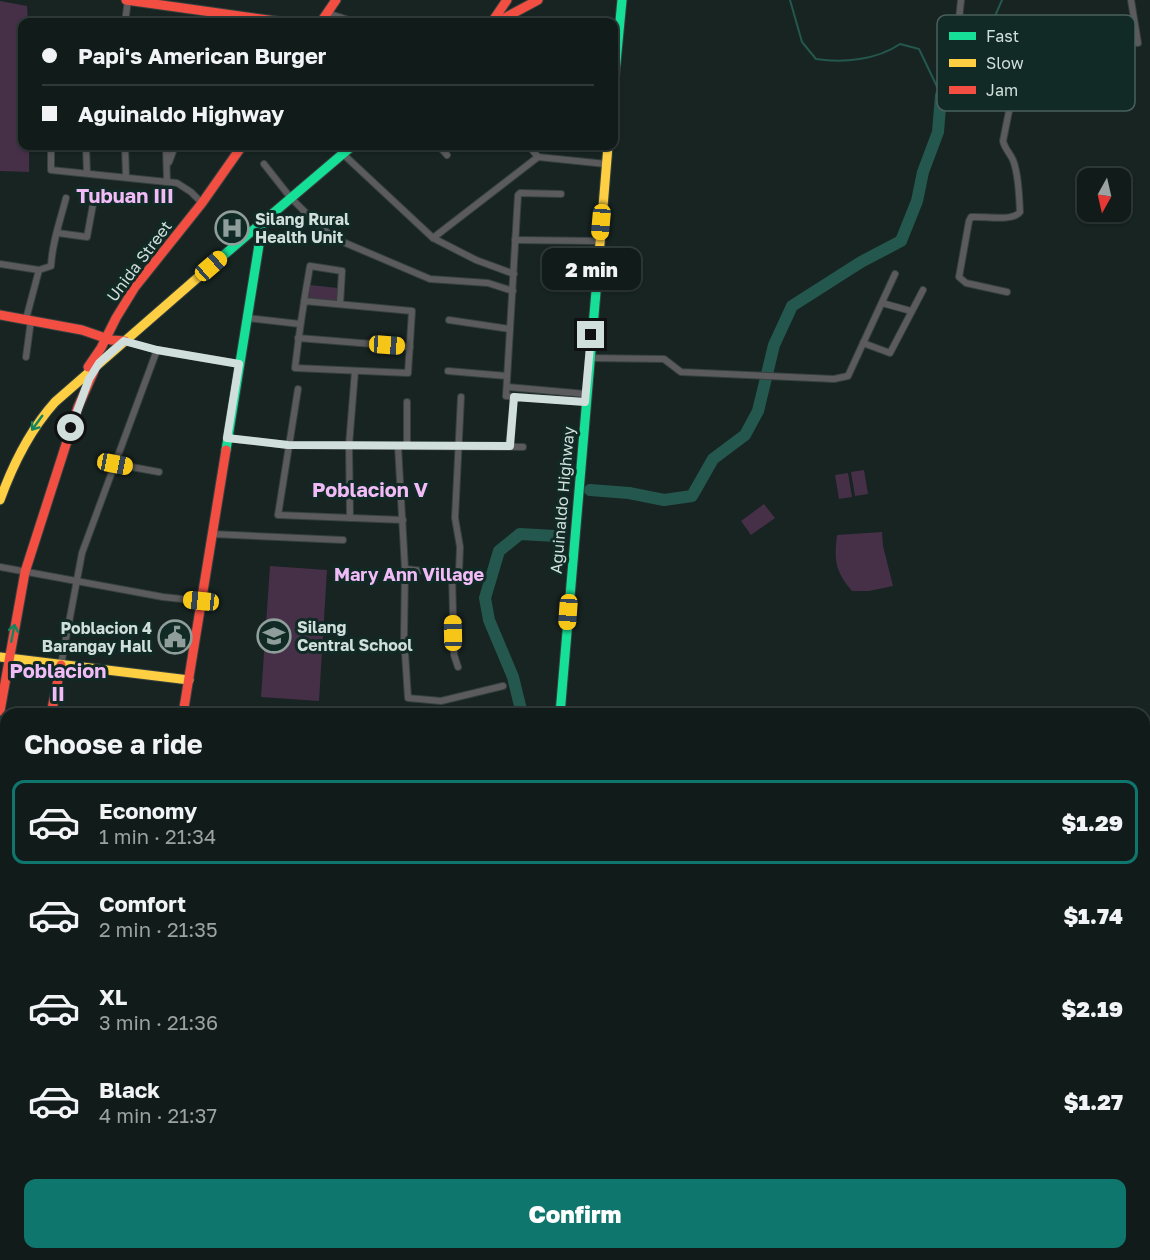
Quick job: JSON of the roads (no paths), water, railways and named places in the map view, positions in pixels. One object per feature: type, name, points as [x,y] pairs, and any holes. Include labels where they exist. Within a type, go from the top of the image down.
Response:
[{"type":"main road","points":[[127,0],[257,18]]},
{"type":"main road","points":[[324,18],[336,0]]},
{"type":"main road","points":[[497,18],[507,0]]},
{"type":"main road","points":[[503,18],[538,0]]},
{"type":"main road","points":[[618,42],[622,0]]},
{"type":"main road","name":"Unida Street","points":[[78,381],[106,341],[116,318],[135,287],[202,203],[239,150]]},
{"type":"main road","points":[[0,500],[28,435],[40,418],[78,381],[346,150]]},
{"type":"main road","name":"Aguinaldo Highway","points":[[560,708],[608,150]]},
{"type":"main road","points":[[184,708],[263,220]]},
{"type":"main road","points":[[0,315],[93,333],[106,341],[115,343],[113,351]]},
{"type":"main road","points":[[106,341],[124,341]]},
{"type":"main road","points":[[0,708],[4,657],[25,572],[78,407],[99,363]]},
{"type":"main road","points":[[4,657],[189,680]]},
{"type":"main road","points":[[52,708],[61,665]]},
{"type":"street","points":[[125,18],[127,0]]},
{"type":"street","points":[[958,15],[961,0]]},
{"type":"street","points":[[1131,0],[1133,15]]},
{"type":"street","points":[[327,13],[343,18]]},
{"type":"street","points":[[1135,25],[1138,43]]},
{"type":"street","points":[[1007,292],[966,283],[959,277],[969,221],[972,217],[1000,219],[1005,216],[1016,216],[1020,212],[1017,172],[1003,141],[1009,111]]},
{"type":"street","points":[[51,150],[51,170],[167,182],[184,187],[202,203]]},
{"type":"street","points":[[86,150],[87,173]]},
{"type":"street","points":[[125,150],[126,177]]},
{"type":"street","points":[[166,150],[167,182]]},
{"type":"street","points":[[167,166],[173,150]]},
{"type":"street","points":[[443,150],[447,155]]},
{"type":"street","points":[[532,150],[538,157]]},
{"type":"street","points":[[342,153],[433,238],[476,260],[514,274]]},
{"type":"street","points":[[433,238],[538,157],[606,164]]},
{"type":"street","points":[[264,164],[290,197],[330,235],[422,276],[438,280],[488,284],[513,291]]},
{"type":"street","points":[[561,194],[520,193],[518,195],[506,396],[586,398]]},
{"type":"street","points":[[0,264],[39,270],[51,266],[52,248],[66,198]]},
{"type":"street","points":[[58,233],[87,237],[94,199]]},
{"type":"street","points":[[515,240],[599,242]]},
{"type":"street","points":[[304,301],[412,311],[408,373],[296,368],[298,338],[300,324],[310,266],[342,271],[340,304]]},
{"type":"street","points":[[26,357],[28,320],[39,270]]},
{"type":"street","points":[[589,358],[664,359],[681,372],[834,379],[848,376],[895,274]]},
{"type":"street","points":[[863,343],[890,353],[923,290]]},
{"type":"street","points":[[882,303],[911,311]]},
{"type":"street","points":[[247,318],[300,324]]},
{"type":"street","points":[[449,320],[510,329]]},
{"type":"street","points":[[298,338],[410,346]]},
{"type":"street","points":[[124,341],[157,350],[239,364]]},
{"type":"street","points":[[61,665],[82,553],[157,350]]},
{"type":"street","points":[[350,518],[350,445],[355,371]]},
{"type":"street","points":[[448,371],[507,376]]},
{"type":"street","points":[[507,387],[586,398]]},
{"type":"street","points":[[298,389],[278,515],[403,520]]},
{"type":"street","points":[[405,569],[452,574],[459,572],[460,548],[454,518],[461,397]]},
{"type":"street","points":[[510,446],[514,397]]},
{"type":"street","points":[[406,446],[407,402]]},
{"type":"street","points":[[227,438],[288,445],[523,447]]},
{"type":"street","points":[[398,446],[405,569],[404,638],[408,698],[441,701],[502,686]]},
{"type":"street","points":[[115,464],[159,472]]},
{"type":"street","points":[[212,534],[343,540]]},
{"type":"street","points":[[0,567],[163,597],[201,601]]},
{"type":"street","points":[[452,574],[454,655],[458,667]]},
{"type":"waterway","points":[[790,0],[802,42],[816,59],[837,61],[860,59],[881,54],[900,44],[919,49],[937,87]]},
{"type":"waterway","points":[[995,15],[1002,0]]},
{"type":"waterway","points":[[590,490],[629,493],[664,500],[692,496],[713,459],[745,435],[758,411],[774,345],[792,306],[861,262],[901,241],[917,201],[923,172],[938,132],[940,111]]},
{"type":"waterway","points":[[521,708],[513,677],[489,620],[485,598],[499,551],[520,534],[555,536]]},
{"type":"place","name":"Silang Rural Health Unit","points":[[232,228]]},
{"type":"place","name":"Silang Central School","points":[[274,636]]},
{"type":"place","name":"Poblacion 4 Barangay Hall","points":[[175,637]]},
{"type":"district","name":"Tubuan III","points":[[125,196]]},
{"type":"district","name":"Poblacion V","points":[[370,490]]},
{"type":"district","name":"Mary Ann Village","points":[[409,575]]},
{"type":"district","name":"Poblacion II","points":[[58,682]]}]
